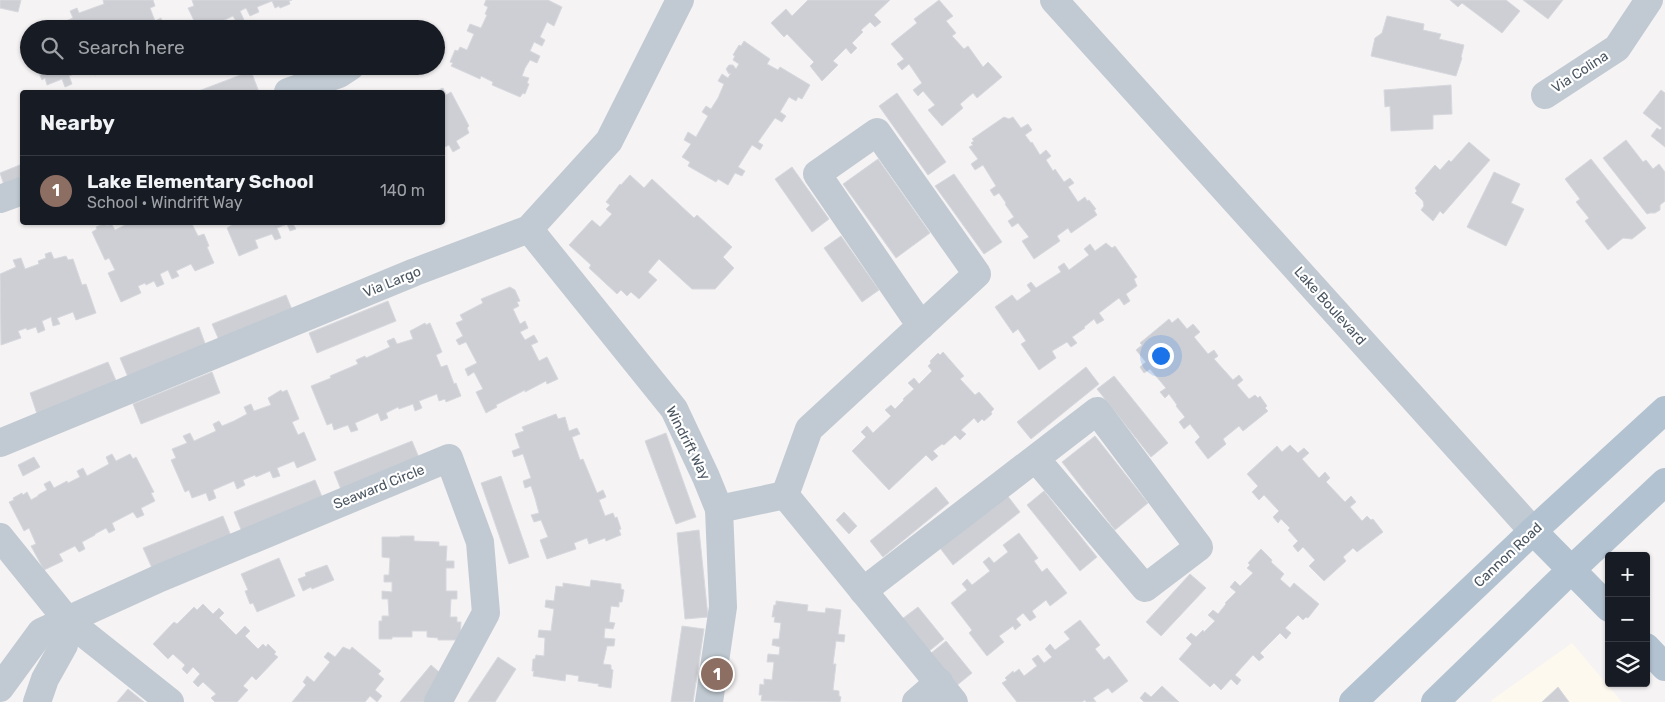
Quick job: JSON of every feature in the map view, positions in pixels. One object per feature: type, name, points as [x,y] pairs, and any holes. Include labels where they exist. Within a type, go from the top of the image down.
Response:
[{"type":"main road","name":"Cannon Road","points":[[1353,702],[1532,531],[1665,410]]},
{"type":"main road","points":[[1435,702],[1665,482]]},
{"type":"main road","name":"Lake Boulevard","points":[[1532,531],[1605,604]]},
{"type":"main road","points":[[1650,651],[1665,667]]},
{"type":"street","name":"Via Largo","points":[[0,443],[415,272],[529,229],[608,141],[680,0]]},
{"type":"street","name":"Lake Boulevard","points":[[1054,0],[1532,531]]},
{"type":"street","name":"Via Colina","points":[[1545,95],[1617,48],[1649,0]]},
{"type":"street","points":[[294,90],[336,75]]},
{"type":"street","points":[[785,495],[810,429],[921,326],[977,274],[877,132],[817,174],[921,326]]},
{"type":"street","points":[[0,199],[20,192]]},
{"type":"street","name":"Windrift Way","points":[[529,229],[674,409],[706,477],[718,509],[723,608],[709,702]]},
{"type":"street","points":[[863,591],[1097,411],[1199,547],[1145,588],[1036,459]]},
{"type":"street","name":"Seaward Circle","points":[[0,688],[41,632],[160,578],[449,458],[480,542],[486,614],[438,702]]},
{"type":"street","points":[[718,509],[785,495]]},
{"type":"street","points":[[785,495],[947,692],[916,702]]},
{"type":"street","points":[[0,537],[68,621],[170,702]]},
{"type":"street","points":[[37,702],[45,680],[64,645],[68,621]]},
{"type":"shaded area","points":[[1572,643],[1605,682],[1605,687],[1609,687],[1622,702],[1491,702]]},
{"type":"building","points":[[0,0],[21,0],[18,12],[0,8]]},
{"type":"building","points":[[103,0],[153,0],[155,6],[150,8],[155,20],[68,20],[73,18],[70,11],[77,8],[79,13],[104,4]]},
{"type":"building","points":[[192,0],[292,0],[289,1],[290,4],[280,8],[279,6],[275,8],[272,1],[257,7],[259,12],[250,16],[246,8],[240,11],[244,20],[235,20],[233,16],[224,20],[194,20],[188,8],[194,6]]},
{"type":"building","points":[[486,0],[548,0],[562,7],[554,26],[547,22],[540,37],[545,40],[542,46],[534,42],[530,51],[540,56],[537,63],[530,60],[525,68],[522,76],[529,78],[527,83],[529,84],[525,94],[523,93],[520,97],[492,85],[493,82],[481,76],[480,79],[451,66],[453,63],[450,62],[455,50],[458,51],[460,47],[467,50],[474,34],[467,31],[470,24],[481,28],[487,15],[485,14],[488,7],[484,5]]},
{"type":"building","points":[[808,0],[890,0],[874,15],[881,22],[875,27],[870,22],[861,30],[863,32],[852,43],[857,48],[851,54],[846,48],[833,61],[838,65],[822,81],[810,66],[814,62],[787,34],[784,37],[771,23],[786,9],[792,16]]},
{"type":"building","points":[[939,0],[953,16],[946,21],[956,33],[952,36],[964,49],[968,46],[983,67],[988,62],[1002,77],[977,98],[973,93],[960,104],[963,108],[942,126],[928,110],[935,105],[923,91],[918,96],[913,90],[922,83],[909,64],[902,70],[897,64],[904,59],[891,44],[917,23],[914,19]]},
{"type":"building","points":[[1450,0],[1506,0],[1520,11],[1502,33],[1462,3],[1458,7]]},
{"type":"building","points":[[1523,0],[1563,0],[1548,19]]},
{"type":"building","points":[[1387,16],[1424,24],[1423,30],[1441,34],[1439,39],[1464,45],[1456,76],[1371,56],[1375,38],[1382,33]]},
{"type":"building","points":[[744,41],[770,59],[767,64],[778,70],[780,67],[810,85],[802,99],[798,97],[796,101],[789,97],[780,112],[786,116],[782,122],[775,118],[758,142],[763,145],[760,150],[752,145],[738,167],[745,171],[742,176],[735,173],[728,185],[718,179],[716,182],[688,166],[690,162],[682,157],[691,144],[684,140],[688,132],[696,137],[708,116],[702,112],[706,106],[711,109],[724,84],[718,81],[722,74],[728,78],[731,73],[729,74],[726,69],[729,65],[733,65],[736,69],[739,64],[733,60],[735,56],[733,55]]},
{"type":"building","points":[[40,75],[72,75],[69,76],[72,84],[65,87],[62,79],[47,85],[45,78],[42,80]]},
{"type":"building","points":[[241,75],[253,75],[258,90],[201,90]]},
{"type":"building","points":[[1451,85],[1452,114],[1433,115],[1433,129],[1391,131],[1390,106],[1385,107],[1384,90]]},
{"type":"building","points":[[1661,90],[1665,93],[1665,147],[1651,136],[1657,128],[1660,130],[1662,128],[1643,113]]},
{"type":"building","points":[[451,92],[469,126],[467,128],[469,133],[456,141],[460,148],[453,152],[449,145],[445,147],[445,93],[446,95]]},
{"type":"building","points":[[897,93],[946,162],[928,175],[879,106]]},
{"type":"building","points":[[1004,117],[1009,119],[1013,117],[1021,128],[1028,124],[1032,130],[1025,135],[1040,155],[1046,150],[1051,156],[1046,160],[1053,171],[1055,169],[1064,182],[1070,178],[1074,183],[1068,187],[1078,202],[1085,197],[1096,209],[1094,210],[1097,215],[1071,233],[1068,228],[1057,236],[1060,241],[1034,259],[1022,241],[1029,237],[1018,223],[1012,227],[1008,221],[1014,217],[999,193],[994,196],[990,190],[996,186],[983,165],[975,170],[971,164],[978,159],[969,147],[973,145],[971,143],[974,141],[972,139]]},
{"type":"building","points":[[1626,140],[1643,162],[1646,160],[1653,169],[1659,164],[1665,172],[1665,201],[1660,205],[1660,210],[1655,213],[1647,214],[1603,158]]},
{"type":"building","points":[[1469,142],[1490,160],[1443,214],[1440,211],[1433,221],[1421,210],[1424,206],[1423,201],[1415,193],[1417,191],[1415,188],[1435,165],[1440,170],[1449,160],[1451,162]]},
{"type":"building","points":[[878,159],[930,233],[896,258],[843,184]]},
{"type":"building","points":[[1591,159],[1646,228],[1632,239],[1623,238],[1608,250],[1585,221],[1589,218],[1576,202],[1580,199],[1565,179]]},
{"type":"building","points":[[20,165],[20,189],[7,194],[0,173]]},
{"type":"building","points":[[792,167],[829,219],[812,232],[775,179]]},
{"type":"building","points":[[1494,172],[1520,184],[1511,203],[1524,209],[1506,246],[1467,227]]},
{"type":"building","points":[[954,174],[1002,242],[984,254],[935,186]]},
{"type":"building","points":[[630,175],[644,188],[652,179],[694,218],[697,215],[732,247],[723,257],[734,268],[715,289],[692,289],[659,259],[648,272],[657,280],[639,299],[631,292],[627,296],[621,290],[617,294],[589,268],[591,265],[569,245],[592,220],[600,227],[612,214],[606,209],[610,205],[606,202]]},
{"type":"building","points":[[101,225],[112,225],[115,230],[125,225],[192,225],[198,236],[204,234],[214,263],[195,271],[191,264],[176,271],[179,276],[172,279],[168,270],[160,274],[164,284],[157,287],[154,281],[146,285],[145,283],[138,286],[141,293],[121,302],[108,273],[115,270],[109,258],[105,260],[92,232]]},
{"type":"building","points":[[232,225],[284,225],[277,228],[281,238],[275,240],[272,234],[255,240],[258,248],[239,256],[227,228]]},
{"type":"building","points":[[287,225],[294,225],[296,229],[290,231]]},
{"type":"building","points":[[841,236],[879,290],[862,302],[824,248]]},
{"type":"building","points":[[1106,243],[1112,248],[1115,246],[1137,277],[1134,279],[1137,286],[1126,294],[1130,301],[1124,305],[1119,298],[1099,313],[1104,320],[1097,324],[1094,319],[1084,327],[1072,337],[1077,343],[1071,347],[1067,342],[1052,351],[1056,358],[1039,370],[1021,344],[1026,341],[1018,329],[1013,333],[995,307],[1012,295],[1017,301],[1031,291],[1027,285],[1031,282],[1036,288],[1061,272],[1058,267],[1064,263],[1069,270],[1089,255],[1084,249],[1090,244],[1095,251]]},
{"type":"building","points":[[51,252],[54,259],[66,256],[68,260],[73,259],[82,285],[86,284],[96,313],[76,320],[73,312],[57,318],[60,324],[53,326],[51,317],[42,321],[45,330],[38,333],[36,327],[27,330],[26,328],[18,331],[21,338],[1,345],[0,274],[16,267],[13,260],[21,258],[25,269],[39,264],[38,261],[46,258],[45,254]]},
{"type":"building","points":[[510,287],[515,290],[520,301],[517,302],[519,306],[513,309],[520,324],[525,321],[528,328],[520,332],[525,340],[534,335],[538,342],[531,345],[539,361],[547,357],[558,379],[547,384],[546,381],[525,392],[525,390],[496,405],[497,407],[486,413],[476,392],[483,389],[474,372],[468,376],[465,369],[477,363],[466,342],[459,345],[456,340],[463,336],[456,323],[463,320],[460,315],[483,303],[481,299]]},
{"type":"building","points":[[286,295],[293,312],[219,340],[212,324]]},
{"type":"building","points":[[388,301],[396,321],[317,353],[309,333]]},
{"type":"building","points":[[1178,318],[1187,329],[1193,324],[1200,332],[1194,337],[1208,354],[1214,350],[1218,356],[1214,359],[1233,380],[1239,375],[1243,380],[1237,385],[1249,399],[1255,395],[1258,398],[1260,396],[1267,406],[1265,408],[1268,411],[1243,431],[1239,426],[1223,439],[1226,444],[1208,459],[1195,442],[1200,437],[1190,424],[1184,429],[1179,422],[1185,417],[1169,394],[1165,398],[1160,392],[1166,388],[1150,369],[1144,373],[1140,367],[1146,362],[1136,350],[1142,345],[1140,343],[1169,319],[1172,323]]},
{"type":"building","points":[[425,323],[426,325],[430,323],[442,352],[436,355],[441,367],[447,365],[461,396],[446,402],[445,399],[439,401],[437,394],[419,401],[422,408],[415,411],[413,404],[399,409],[398,407],[386,413],[388,418],[381,421],[378,413],[355,423],[358,430],[351,432],[348,425],[334,430],[332,423],[327,425],[311,386],[358,364],[356,360],[365,356],[366,358],[390,347],[387,341],[394,338],[397,344],[413,339],[410,331]]},
{"type":"building","points":[[199,327],[206,346],[128,377],[120,358]]},
{"type":"building","points":[[943,352],[964,376],[960,379],[975,395],[979,392],[994,409],[991,412],[992,414],[984,421],[982,419],[978,423],[974,418],[961,430],[966,434],[960,440],[955,435],[944,445],[942,444],[933,451],[938,456],[932,461],[926,455],[889,490],[852,451],[866,437],[861,432],[867,426],[873,433],[891,416],[885,410],[891,405],[895,409],[904,400],[914,389],[908,383],[914,378],[919,384],[932,371],[928,366],[931,363],[930,361],[938,353],[940,355]]},
{"type":"building","points":[[108,362],[117,383],[37,414],[30,393]]},
{"type":"building","points":[[1086,367],[1099,384],[1031,439],[1017,422]]},
{"type":"building","points":[[212,372],[220,393],[141,424],[133,404]]},
{"type":"building","points":[[1114,376],[1168,443],[1151,457],[1097,389]]},
{"type":"building","points":[[281,390],[282,392],[287,390],[299,419],[292,422],[298,435],[304,432],[316,460],[297,468],[294,461],[277,468],[280,476],[273,478],[270,471],[256,477],[255,475],[243,480],[245,485],[237,489],[234,481],[213,490],[216,498],[209,501],[206,493],[192,498],[189,490],[185,492],[171,460],[176,458],[172,449],[187,443],[183,436],[190,433],[194,441],[216,431],[213,424],[219,421],[222,426],[234,421],[247,414],[244,407],[251,404],[254,411],[271,405],[268,398]]},
{"type":"building","points":[[556,414],[558,419],[565,417],[569,431],[577,428],[580,434],[572,437],[580,460],[583,459],[597,493],[603,490],[606,497],[599,500],[605,516],[613,513],[615,518],[617,517],[621,535],[606,541],[605,538],[589,544],[587,538],[574,543],[576,549],[547,559],[540,540],[548,537],[541,520],[534,522],[531,515],[539,513],[535,498],[531,486],[525,488],[523,481],[531,478],[523,454],[514,457],[512,451],[520,448],[515,434],[524,431],[522,427]]},
{"type":"building","points":[[666,433],[696,517],[676,524],[645,441]]},
{"type":"building","points":[[1095,436],[1148,503],[1115,530],[1062,462]]},
{"type":"building","points":[[412,441],[420,460],[342,492],[334,472]]},
{"type":"building","points":[[1290,445],[1298,453],[1304,448],[1309,453],[1302,459],[1319,478],[1325,472],[1330,478],[1326,482],[1345,502],[1351,496],[1356,502],[1350,507],[1362,521],[1367,516],[1371,520],[1373,519],[1383,532],[1357,552],[1353,548],[1343,557],[1346,561],[1324,581],[1309,566],[1315,560],[1303,547],[1298,552],[1293,546],[1298,541],[1288,530],[1290,528],[1281,519],[1278,523],[1273,517],[1279,511],[1264,495],[1259,500],[1252,492],[1258,486],[1247,474],[1277,446],[1282,452]]},
{"type":"building","points":[[112,454],[116,461],[130,454],[133,459],[136,457],[154,492],[151,493],[155,501],[141,508],[144,515],[137,518],[133,512],[112,523],[115,530],[109,533],[106,528],[95,534],[82,542],[85,549],[79,552],[75,546],[59,554],[63,561],[44,570],[31,546],[36,544],[29,528],[24,531],[9,502],[22,493],[23,495],[27,492],[31,500],[47,490],[44,484],[50,481],[54,488],[67,481],[68,483],[80,477],[77,471],[83,468],[87,476],[109,464],[106,457]]},
{"type":"building","points":[[34,457],[40,467],[23,476],[18,465]]},
{"type":"building","points":[[501,476],[529,557],[509,564],[481,483]]},
{"type":"building","points":[[315,480],[323,499],[242,532],[234,512]]},
{"type":"building","points":[[936,487],[949,503],[883,557],[870,541]]},
{"type":"building","points":[[1044,491],[1097,557],[1080,571],[1027,505]]},
{"type":"building","points":[[1007,495],[1020,512],[953,565],[940,548]]},
{"type":"building","points":[[844,512],[857,526],[849,534],[836,520]]},
{"type":"building","points":[[223,516],[231,536],[152,568],[143,548]]},
{"type":"building","points":[[699,530],[708,617],[685,619],[677,533]]},
{"type":"building","points":[[1019,533],[1038,558],[1034,561],[1042,572],[1047,568],[1067,593],[1050,606],[1046,600],[1032,611],[1036,617],[1030,621],[1023,613],[1016,619],[1021,625],[1015,630],[1013,626],[999,636],[1004,642],[987,656],[969,633],[972,630],[951,603],[967,590],[962,584],[967,579],[972,585],[990,571],[983,562],[989,557],[994,563],[1008,552],[1003,545]]},
{"type":"building","points":[[414,536],[414,541],[439,542],[439,546],[447,546],[446,561],[454,561],[454,568],[446,568],[446,591],[457,591],[457,599],[451,599],[450,617],[457,617],[457,622],[461,622],[460,640],[438,640],[438,638],[427,637],[427,631],[412,631],[412,637],[379,639],[379,621],[382,621],[382,616],[389,616],[388,599],[382,599],[382,591],[392,592],[392,582],[384,582],[384,575],[389,575],[390,558],[382,557],[382,537]]},
{"type":"building","points":[[1261,549],[1284,574],[1280,579],[1290,588],[1294,583],[1319,604],[1308,618],[1306,617],[1303,620],[1298,615],[1285,628],[1291,633],[1286,639],[1280,633],[1260,653],[1264,657],[1259,661],[1253,655],[1235,675],[1241,680],[1237,685],[1231,679],[1221,690],[1214,683],[1210,687],[1179,659],[1192,644],[1186,638],[1191,633],[1196,637],[1215,621],[1208,615],[1213,610],[1218,614],[1225,603],[1236,592],[1230,587],[1235,581],[1240,586],[1253,573],[1247,568],[1250,565],[1248,563]]},
{"type":"building","points":[[279,558],[295,596],[257,612],[253,603],[250,604],[245,591],[248,590],[241,574]]},
{"type":"building","points":[[327,565],[334,580],[303,591],[298,579],[306,576],[305,573]]},
{"type":"building","points":[[1190,574],[1206,588],[1161,636],[1146,622]]},
{"type":"building","points":[[591,580],[621,584],[621,589],[624,590],[619,607],[611,606],[609,622],[615,623],[613,629],[605,628],[604,638],[615,639],[614,646],[607,646],[603,664],[611,665],[613,670],[611,688],[578,681],[579,676],[566,674],[565,681],[533,676],[533,659],[535,659],[536,655],[544,656],[545,638],[538,637],[539,630],[551,631],[554,609],[545,607],[546,600],[554,601],[556,586],[563,587],[563,583],[590,587]]},
{"type":"building","points":[[776,601],[808,605],[807,611],[825,613],[826,608],[841,610],[838,634],[845,635],[844,642],[836,641],[833,664],[836,664],[833,690],[839,691],[840,702],[761,701],[762,695],[759,695],[760,684],[764,685],[764,679],[772,680],[774,662],[767,662],[768,654],[779,655],[780,647],[772,645],[773,639],[779,639],[781,623],[774,622],[775,617],[772,617]]},
{"type":"building","points":[[203,604],[213,614],[219,608],[224,613],[219,618],[236,635],[245,626],[250,631],[245,636],[258,649],[263,644],[266,647],[268,644],[278,657],[256,680],[252,676],[243,686],[248,690],[237,702],[215,702],[211,698],[216,694],[203,682],[198,687],[193,682],[200,674],[193,667],[187,674],[182,669],[185,665],[173,654],[168,659],[153,644],[174,622],[177,624],[194,607],[197,610]]},
{"type":"building","points":[[918,607],[944,639],[928,652],[902,619]]},
{"type":"building","points":[[1080,620],[1100,645],[1095,649],[1104,660],[1109,656],[1128,681],[1112,693],[1108,688],[1093,698],[1096,702],[1086,702],[1085,700],[1082,702],[1017,702],[1002,683],[1007,680],[1005,678],[1013,671],[1014,673],[1019,669],[1024,676],[1037,666],[1032,659],[1038,655],[1044,663],[1052,657],[1045,649],[1050,644],[1055,650],[1070,639],[1064,632]]},
{"type":"building","points":[[682,626],[704,629],[693,702],[671,702]]},
{"type":"building","points":[[946,641],[972,673],[956,686],[930,654]]},
{"type":"building","points":[[343,647],[350,650],[352,647],[381,671],[378,674],[384,679],[375,690],[382,696],[377,702],[370,696],[365,702],[292,702],[306,685],[303,682],[307,676],[314,682],[330,662],[324,657],[328,652],[335,657]]},
{"type":"building","points":[[498,657],[516,669],[495,702],[468,702]]},
{"type":"building","points":[[431,665],[447,679],[428,702],[400,702]]},
{"type":"building","points":[[1162,686],[1179,702],[1144,702],[1140,698],[1145,692],[1151,697]]},
{"type":"building","points":[[1558,687],[1569,702],[1542,702]]},
{"type":"building","points":[[128,689],[144,702],[117,702]]},
{"type":"place","name":"Lake Elementary School","points":[[717,674]]}]
